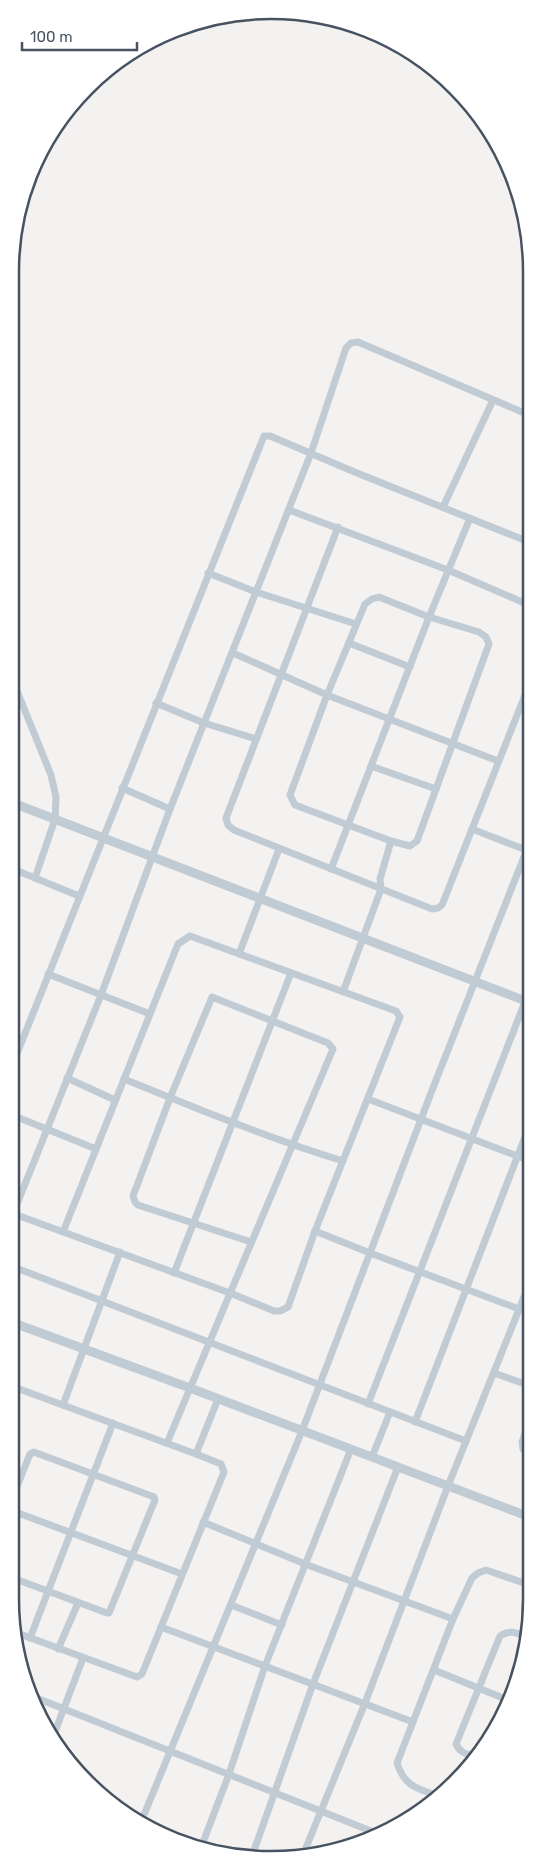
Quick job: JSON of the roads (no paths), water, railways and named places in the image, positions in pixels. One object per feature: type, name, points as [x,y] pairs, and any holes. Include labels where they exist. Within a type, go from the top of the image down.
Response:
[{"type":"street","points":[[19,1199],[101,995],[170,808],[311,453],[346,348],[351,343],[358,342],[523,412]]},
{"type":"street","points":[[443,507],[493,400]]},
{"type":"street","points":[[19,1048],[262,438],[267,435],[270,436],[523,540]]},
{"type":"street","points":[[289,510],[448,570],[523,601]]},
{"type":"street","points":[[331,870],[428,617],[470,518]]},
{"type":"street","points":[[338,527],[226,818],[228,825],[234,830],[381,890],[432,909],[438,908],[442,905],[498,761],[523,707]]},
{"type":"street","points":[[208,573],[256,592],[356,624]]},
{"type":"street","points":[[379,597],[428,617],[479,632],[486,637],[488,644],[417,841],[410,846],[391,842],[294,805],[290,796],[326,695],[365,604],[379,597]]},
{"type":"street","points":[[349,643],[410,667]]},
{"type":"street","points":[[233,652],[326,695],[498,761]]},
{"type":"street","points":[[19,697],[51,775],[56,797],[55,819],[35,878]]},
{"type":"street","points":[[156,703],[204,723],[256,739]]},
{"type":"street","points":[[371,766],[436,789]]},
{"type":"street","points":[[122,788],[170,808]]},
{"type":"street","points":[[19,805],[362,938],[523,998]]},
{"type":"street","points":[[472,829],[523,847]]},
{"type":"street","points":[[343,992],[381,890],[380,880],[391,842]]},
{"type":"street","points":[[239,954],[279,849]]},
{"type":"street","points":[[143,1816],[302,1431],[421,1120],[523,862]]},
{"type":"street","points":[[19,871],[79,896]]},
{"type":"street","points":[[19,1218],[120,1252],[274,1311],[280,1311],[288,1307],[315,1231],[400,1017],[396,1011],[190,936],[183,940],[178,944],[63,1232]]},
{"type":"street","points":[[174,1273],[291,973]]},
{"type":"street","points":[[48,974],[150,1014]]},
{"type":"street","points":[[167,1443],[333,1049],[328,1043],[212,998],[170,1098],[133,1196],[138,1205],[251,1242]]},
{"type":"street","points":[[368,1404],[523,1009]]},
{"type":"street","points":[[67,1078],[115,1100]]},
{"type":"street","points":[[124,1079],[232,1123],[343,1161]]},
{"type":"street","points":[[368,1099],[523,1158]]},
{"type":"street","points":[[19,1118],[96,1148]]},
{"type":"street","points":[[416,1422],[523,1142]]},
{"type":"street","points":[[315,1231],[370,1254],[519,1309]]},
{"type":"street","points":[[64,1406],[120,1252]]},
{"type":"street","points":[[19,1269],[466,1441]]},
{"type":"street","points":[[305,1849],[365,1703],[448,1486],[523,1299]]},
{"type":"street","points":[[19,1325],[523,1514]]},
{"type":"street","points":[[494,1373],[523,1383]]},
{"type":"street","points":[[19,1389],[221,1464],[224,1472],[140,1676],[137,1677],[58,1650],[22,1635]]},
{"type":"street","points":[[196,1454],[218,1399]]},
{"type":"street","points":[[372,1457],[390,1412]]},
{"type":"street","points":[[30,1638],[113,1423]]},
{"type":"street","points":[[203,1842],[230,1774],[265,1666],[351,1449]]},
{"type":"street","points":[[19,1483],[32,1452],[155,1498],[111,1611],[107,1613],[19,1580]]},
{"type":"street","points":[[254,1851],[313,1684],[398,1467]]},
{"type":"street","points":[[19,1513],[182,1574]]},
{"type":"street","points":[[203,1522],[306,1564],[453,1619]]},
{"type":"street","points":[[432,1794],[412,1786],[401,1775],[397,1763],[453,1619],[472,1578],[478,1573],[486,1570],[523,1583]]},
{"type":"street","points":[[58,1650],[78,1603]]},
{"type":"street","points":[[231,1605],[282,1625]]},
{"type":"street","points":[[161,1627],[413,1722]]},
{"type":"street","points":[[470,1755],[458,1749],[456,1744],[500,1636],[506,1632],[521,1635]]},
{"type":"street","points":[[56,1730],[83,1658]]},
{"type":"street","points":[[434,1670],[503,1698]]},
{"type":"street","points":[[39,1699],[371,1831]]}]
